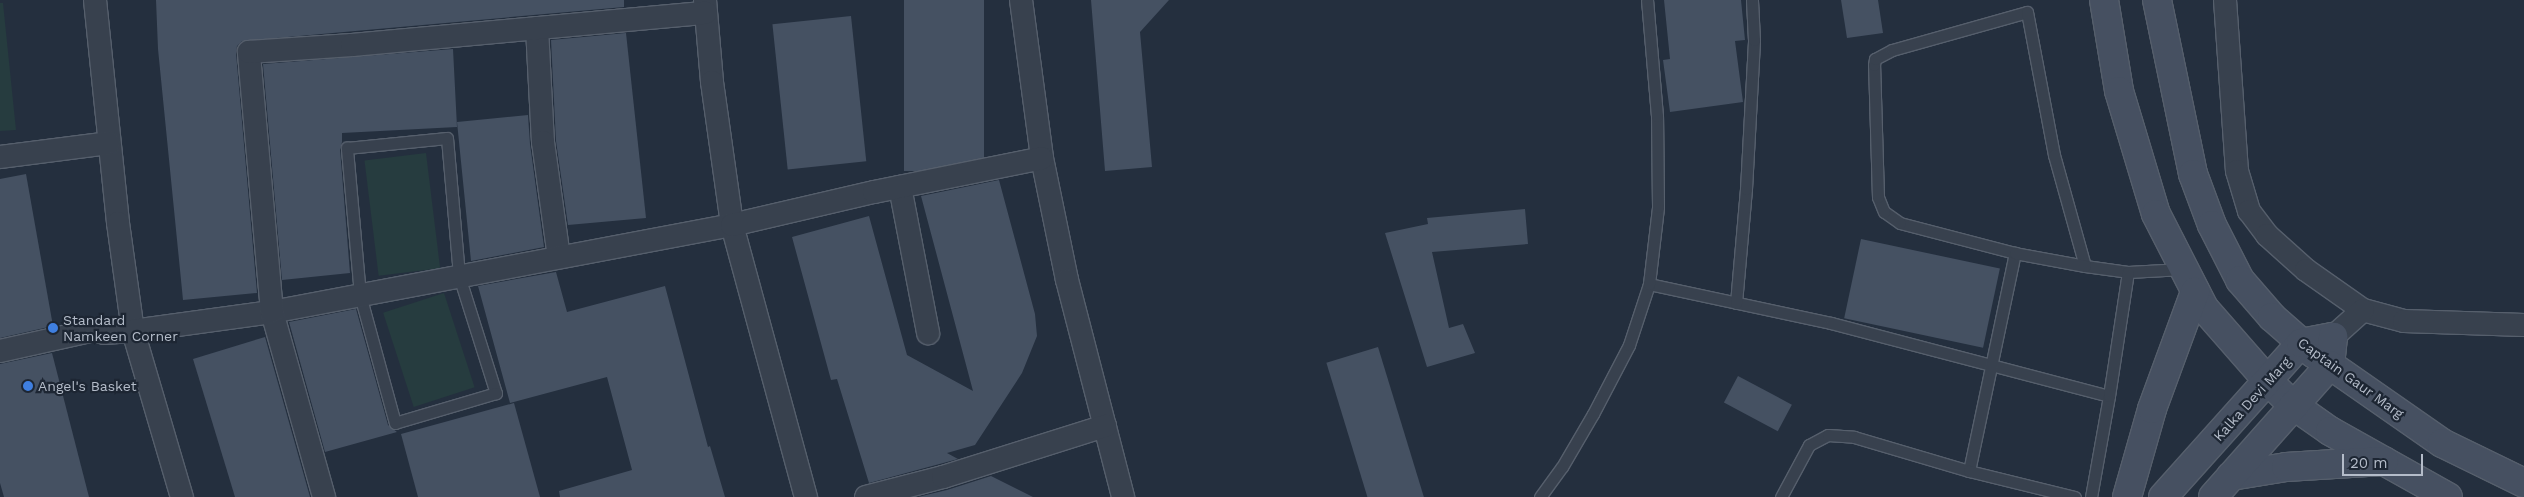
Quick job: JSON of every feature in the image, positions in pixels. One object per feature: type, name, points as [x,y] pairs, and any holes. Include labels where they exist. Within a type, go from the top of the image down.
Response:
[{"type":"main road","points":[[2104,0],[2119,91],[2156,214],[2204,308],[2268,381],[2294,405],[2330,431],[2448,497]]},
{"type":"main road","name":"Captain Gaur Marg","points":[[2157,0],[2193,174],[2212,225],[2240,280],[2272,317],[2301,343],[2330,365],[2442,443],[2524,483]]},
{"type":"main road","points":[[2127,497],[2190,280]]},
{"type":"main road","points":[[2213,497],[2330,365],[2333,337],[2301,343]]},
{"type":"main road","name":"Kalka Devi Marg","points":[[2163,497],[2301,343]]},
{"type":"main road","points":[[2231,476],[2286,467],[2384,461]]},
{"type":"street","points":[[96,0],[109,143],[134,331],[182,497]]},
{"type":"street","points":[[1021,0],[1042,158],[1067,280],[1123,497]]},
{"type":"street","points":[[2225,0],[2237,171],[2249,211],[2267,235],[2306,270],[2363,310],[2404,321],[2524,325]]},
{"type":"street","points":[[324,497],[272,312],[249,52],[352,45],[537,28],[706,6],[712,82],[732,225],[806,497]]},
{"type":"street","points":[[537,28],[543,142],[559,257]]},
{"type":"street","points":[[0,157],[109,143]]},
{"type":"street","points":[[0,351],[94,330],[104,334],[134,331],[272,312],[732,225],[900,187],[1042,158]]},
{"type":"street","points":[[900,187],[928,333]]},
{"type":"street","points":[[2333,337],[2363,310]]},
{"type":"street","points":[[0,361],[95,340],[104,334]]},
{"type":"street","points":[[866,497],[943,477],[1105,426]]},
{"type":"lane","points":[[1540,497],[1562,467],[1589,422],[1629,345],[1649,284],[1658,207],[1657,125],[1647,0]]},
{"type":"lane","points":[[1736,303],[1746,189],[1754,40],[1752,0]]},
{"type":"lane","points":[[2085,266],[2054,155],[2026,6],[1892,50],[1875,59],[1878,197],[1884,212],[1900,223],[2014,253],[2085,266],[2190,280]]},
{"type":"lane","points":[[447,138],[458,276],[496,393],[395,424],[360,295],[347,148],[447,138]]},
{"type":"lane","points":[[1969,471],[2014,253]]},
{"type":"lane","points":[[2091,497],[2128,272]]},
{"type":"lane","points":[[1649,284],[1830,323],[2109,396]]},
{"type":"lane","points":[[1781,497],[1809,445],[1828,435],[1854,437],[1969,471],[2075,497]]},
{"type":"green space","points":[[0,3],[3,3],[16,130],[0,131]]},
{"type":"green space","points":[[426,153],[440,268],[379,276],[364,161]]},
{"type":"green space","points":[[444,293],[475,387],[414,407],[383,313]]},
{"type":"building","points":[[156,0],[624,0],[624,7],[242,41],[237,46],[236,53],[257,293],[183,300],[158,49]]},
{"type":"building","points":[[904,0],[984,0],[984,171],[904,171]]},
{"type":"building","points":[[1091,0],[1169,0],[1140,32],[1152,167],[1105,171]]},
{"type":"building","points":[[1664,0],[1741,0],[1745,40],[1735,41],[1743,102],[1670,112],[1663,60],[1670,59]]},
{"type":"building","points":[[1841,0],[1878,0],[1883,33],[1847,38]]},
{"type":"building","points":[[851,16],[866,161],[788,169],[772,24]]},
{"type":"building","points":[[626,33],[646,218],[568,225],[556,141],[551,40]]},
{"type":"building","points":[[453,49],[457,127],[342,133],[340,149],[350,273],[282,280],[263,64]]},
{"type":"building","points":[[528,115],[530,144],[544,247],[471,261],[457,122]]},
{"type":"building","points":[[26,174],[53,326],[0,338],[0,179]]},
{"type":"building","points":[[999,180],[1035,314],[1037,336],[1022,373],[975,445],[947,453],[958,459],[869,483],[837,379],[831,380],[792,237],[869,216],[907,355],[973,391],[921,196]]},
{"type":"building","points":[[1525,209],[1528,244],[1432,252],[1449,328],[1463,324],[1475,353],[1427,367],[1385,233],[1428,224],[1427,218]]},
{"type":"building","points":[[1861,239],[2000,269],[1983,348],[1844,318]]},
{"type":"building","points":[[556,272],[567,312],[665,286],[708,447],[710,446],[725,497],[560,497],[559,491],[632,470],[607,377],[510,403],[478,286]]},
{"type":"building","points":[[356,309],[388,425],[397,432],[325,452],[289,322]]},
{"type":"building","points":[[265,337],[310,497],[235,497],[193,359]]},
{"type":"building","points":[[1378,347],[1424,497],[1367,497],[1326,363]]},
{"type":"building","points":[[52,353],[89,497],[4,497],[0,483],[0,364]]},
{"type":"building","points":[[1738,376],[1792,405],[1778,431],[1724,402]]},
{"type":"building","points":[[514,403],[540,497],[418,497],[401,434]]},
{"type":"building","points":[[991,476],[1033,497],[918,497],[947,490]]},
{"type":"place","name":"Standard Namkeen Corner","points":[[53,328]]},
{"type":"place","name":"Angel's Basket","points":[[28,386]]}]
